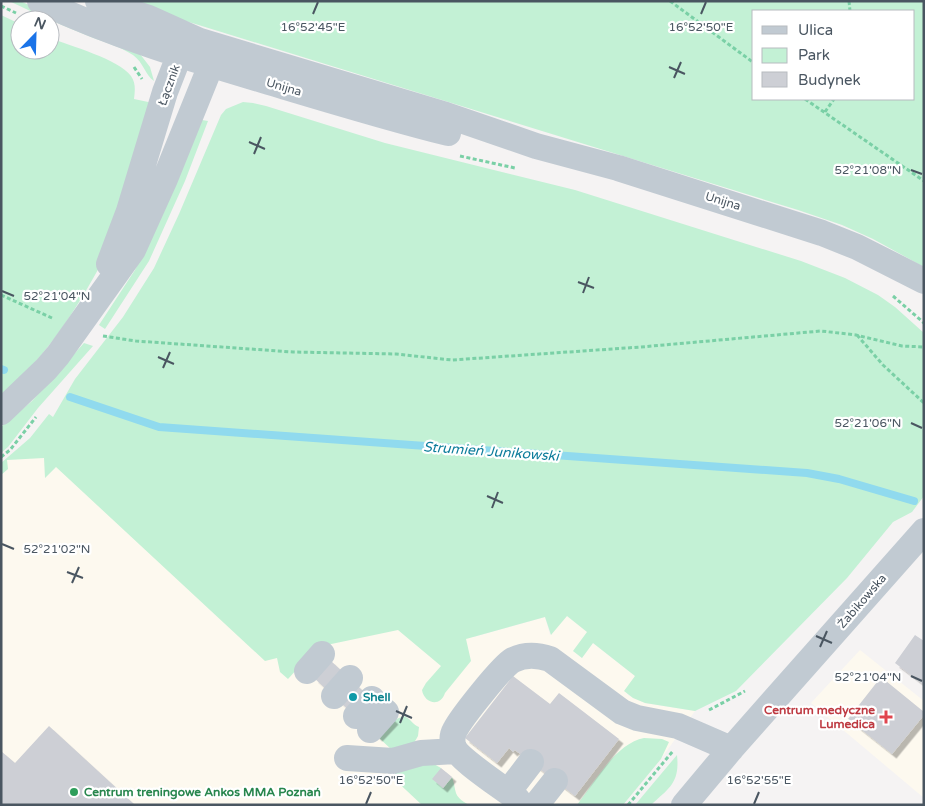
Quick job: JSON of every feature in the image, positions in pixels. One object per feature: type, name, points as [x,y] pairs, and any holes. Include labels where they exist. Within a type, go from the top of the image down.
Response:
[{"type":"street","name":"Unijna","points":[[40,1],[116,33],[179,56],[398,120],[465,137],[536,146]]},
{"type":"street","name":"Unijna","points":[[98,1],[149,18],[200,41],[446,115],[536,146],[618,168],[822,233],[865,250],[914,277],[924,294]]},
{"type":"street","name":"Łącznik","points":[[93,324],[165,92],[179,56],[200,41]]},
{"type":"street","points":[[200,41],[211,65]]},
{"type":"street","name":"Łącznik","points":[[1,412],[93,324],[133,250],[165,179],[211,65]]},
{"type":"street","name":"Żabikowska","points":[[684,805],[923,531]]},
{"type":"street","points":[[531,762],[515,798],[456,751],[452,739],[456,727],[499,672],[514,660],[532,656],[550,659],[582,696],[606,715],[637,718],[690,731],[731,749]]},
{"type":"street","points":[[347,758],[393,761],[421,753],[456,751]]},
{"type":"street","points":[[536,805],[555,780]]},
{"type":"path","points":[[670,1],[752,62]]},
{"type":"path","points":[[807,100],[924,181]]},
{"type":"path","points":[[825,112],[833,100]]},
{"type":"path","points":[[455,154],[518,169]]},
{"type":"path","points":[[887,292],[904,304],[924,323]]},
{"type":"path","points":[[1,295],[56,319]]},
{"type":"path","points":[[93,324],[156,342],[293,352],[396,354],[452,360],[641,347],[821,331],[856,335],[902,346],[924,347]]},
{"type":"path","points":[[856,335],[882,365],[924,403]]},
{"type":"path","points":[[1,457],[10,450],[37,416]]},
{"type":"path","points":[[628,805],[674,749]]},
{"type":"shaded area","points":[[44,457],[404,621],[474,637],[545,617],[550,635],[567,616],[588,632],[573,651],[582,658],[593,643],[635,676],[625,691],[628,695],[645,703],[695,711],[661,759],[623,805],[2,805],[1,463],[5,460]]},
{"type":"shaded area","points":[[860,650],[924,701],[924,798],[811,703]]},
{"type":"green space","points":[[9,1],[20,1],[40,10],[29,10]]},
{"type":"green space","points":[[121,1],[924,1],[924,267],[873,239],[842,225]]},
{"type":"green space","points":[[1,15],[10,19],[10,60],[60,60],[60,42],[116,64],[133,79],[134,99],[153,103],[100,266],[79,303],[55,338],[37,360],[1,396]]},
{"type":"green space","points":[[60,19],[140,54],[150,67],[154,81],[148,76],[137,58],[133,55],[60,24]]},
{"type":"green space","points":[[243,102],[266,106],[385,143],[575,190],[801,261],[845,278],[878,295],[895,307],[924,333],[924,496],[912,512],[893,522],[847,578],[736,691],[695,711],[645,703],[633,698],[624,691],[635,676],[593,643],[582,658],[573,651],[587,632],[567,616],[551,635],[545,617],[466,639],[471,661],[443,698],[436,702],[429,701],[422,690],[441,666],[398,630],[317,647],[288,679],[280,672],[277,658],[265,661],[56,467],[45,478],[44,458],[7,460],[8,469],[1,475],[1,463],[30,438],[49,414],[53,417],[75,379],[123,317],[154,268],[221,115],[226,109]]},
{"type":"green space","points":[[202,120],[208,121],[185,181],[149,261],[105,329],[99,325],[135,270]]},
{"type":"green space","points":[[84,343],[93,346],[1,453],[1,427],[32,401]]},
{"type":"green space","points":[[404,716],[419,727],[418,736],[414,743],[392,750],[378,737],[394,720]]},
{"type":"green space","points":[[644,738],[662,739],[669,742],[661,759],[623,805],[577,805],[606,765],[624,747]]},
{"type":"green space","points":[[677,755],[677,772],[675,779],[668,789],[651,805],[635,805]]},
{"type":"green space","points":[[432,763],[441,768],[443,788],[452,777],[457,796],[469,805],[422,805],[391,776],[397,771]]},
{"type":"building","points":[[915,635],[924,641],[924,685],[895,663]]},
{"type":"building","name":"Shell","points":[[330,660],[394,720],[378,737],[314,678]]},
{"type":"building","points":[[513,676],[550,704],[559,693],[619,739],[575,796],[515,750],[513,752],[509,748],[497,763],[465,738]]},
{"type":"building","name":"Centrum medyczne Lumedica","points":[[881,677],[924,712],[924,715],[892,754],[848,719]]},
{"type":"building","points":[[49,726],[135,805],[1,804],[1,751],[15,763]]},
{"type":"building","points":[[441,768],[452,777],[443,788],[432,779]]},
{"type":"waterway","name":"Strumień Junikowski","points":[[70,397],[159,427],[807,473],[839,479],[914,501]]},
{"type":"place","name":"Shell","points":[[353,697]]},
{"type":"place","name":"Centrum medyczne Lumedica","points":[[886,717]]},
{"type":"place","name":"Centrum treningowe Ankos MMA Poznań","points":[[74,792]]}]
